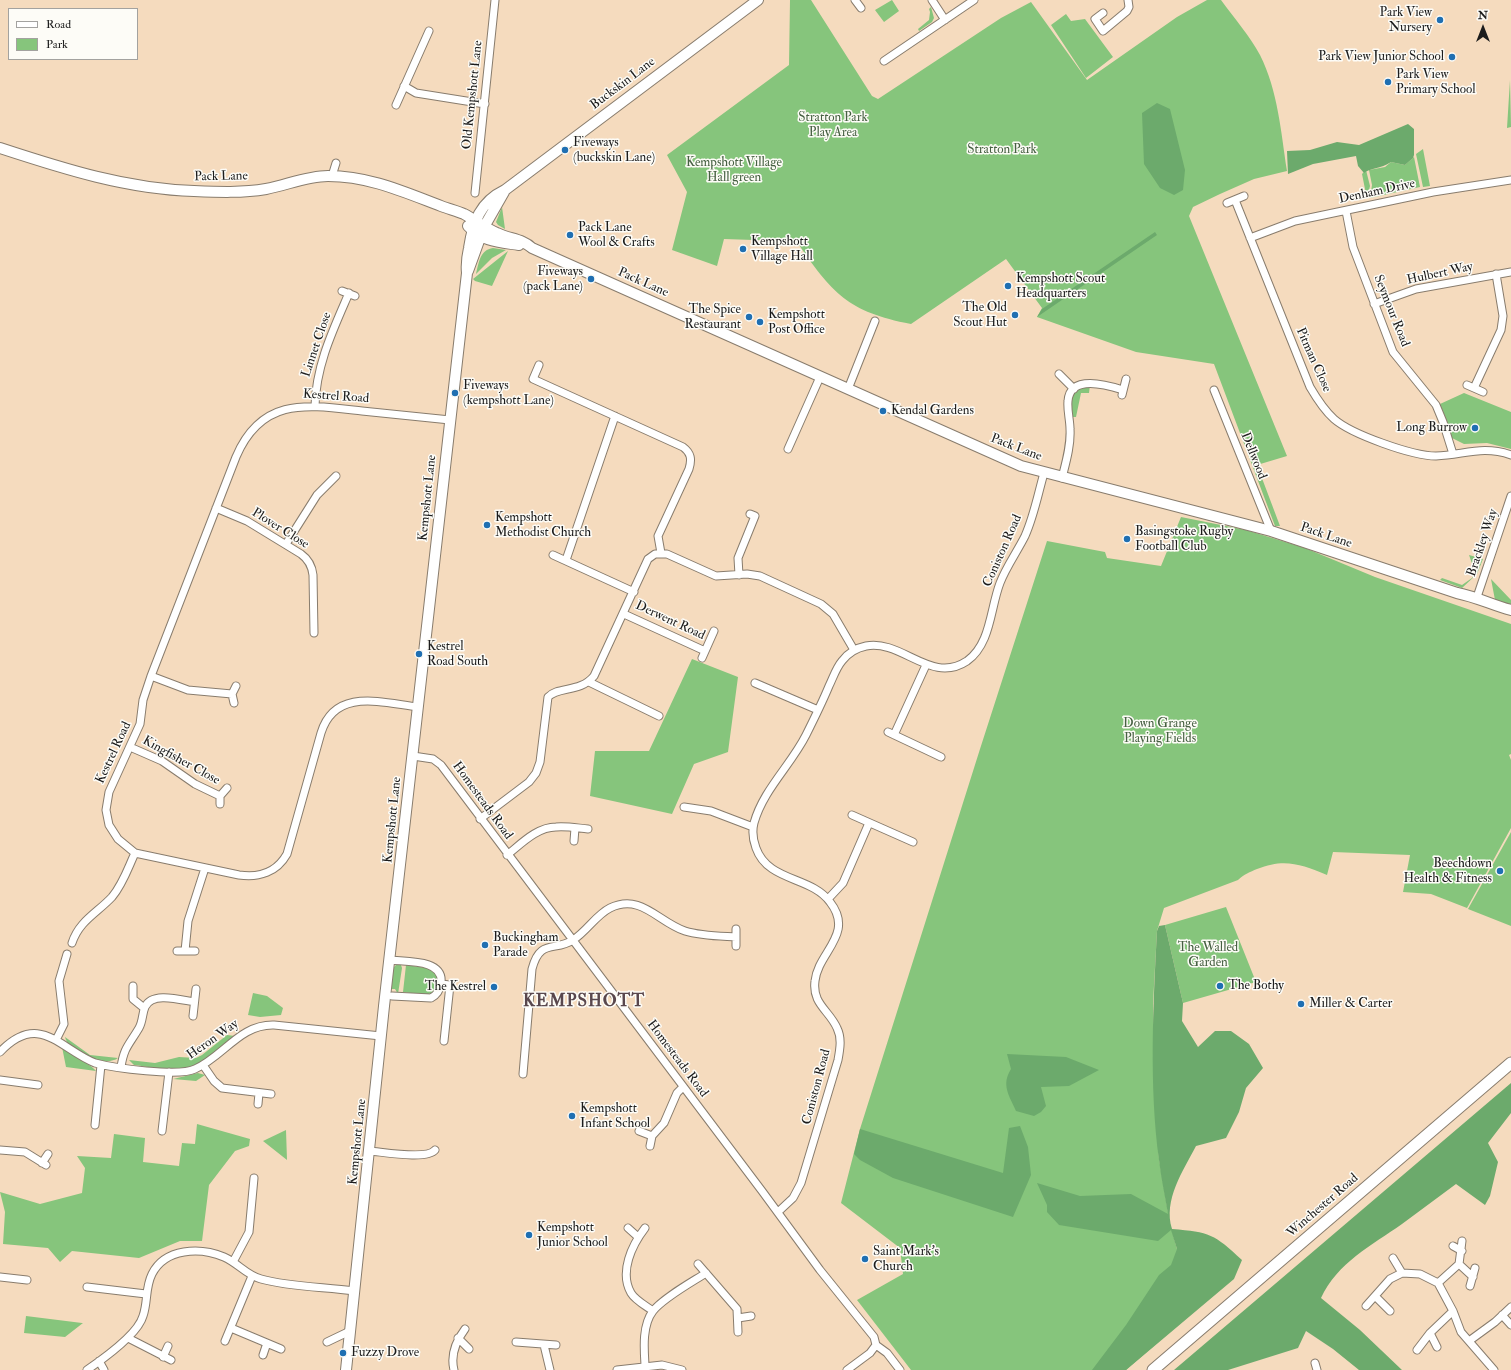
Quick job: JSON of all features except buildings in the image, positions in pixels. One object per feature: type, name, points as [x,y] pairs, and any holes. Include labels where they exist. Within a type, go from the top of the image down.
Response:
[{"type":"main road","name":"Winchester Road","points":[[1153,1370],[1511,1063]]},
{"type":"street","name":"Old Kempshott Lane","points":[[475,193],[495,0]]},
{"type":"street","name":"Buckskin Lane","points":[[473,226],[484,205],[497,194],[505,190],[758,0]]},
{"type":"street","points":[[855,0],[861,8]]},
{"type":"street","points":[[932,0],[945,20]]},
{"type":"street","points":[[884,60],[919,35],[945,20],[974,0]]},
{"type":"street","points":[[1103,13],[1094,19],[1103,31],[1127,11],[1129,7],[1128,0]]},
{"type":"street","points":[[396,105],[430,31]]},
{"type":"street","points":[[404,86],[416,93],[485,104]]},
{"type":"street","name":"Pack Lane","points":[[0,148],[114,182],[156,188],[193,191],[243,191],[265,189],[311,178],[332,176],[354,177],[381,183],[442,207],[473,226],[481,237],[493,242],[532,248]]},
{"type":"street","points":[[332,176],[336,163]]},
{"type":"street","name":"Denham Drive","points":[[1250,238],[1295,221],[1433,192],[1511,180]]},
{"type":"street","name":"Buckskin Lane","points":[[481,237],[484,227],[505,190]]},
{"type":"street","points":[[1227,203],[1244,196]]},
{"type":"street","name":"Pitman Close","points":[[1235,200],[1310,387],[1320,403],[1334,419],[1347,428],[1416,453],[1435,456],[1488,450],[1511,456]]},
{"type":"street","name":"Seymour Road","points":[[1346,211],[1353,247],[1393,352],[1436,405],[1453,454]]},
{"type":"street","name":"Pack Lane","points":[[473,226],[484,227],[523,242],[532,248],[820,377],[1004,458],[1044,473],[1271,531],[1458,594],[1477,597],[1485,603],[1511,610]]},
{"type":"street","name":"Kempshott Lane","points":[[346,1370],[381,1036],[467,273],[466,261],[473,226]]},
{"type":"street","name":"Kempshott Lane","points":[[467,273],[481,237]]},
{"type":"street","name":"Hulbert Way","points":[[1374,304],[1416,289],[1511,272]]},
{"type":"street","points":[[1474,388],[1501,330],[1503,316],[1496,274]]},
{"type":"street","name":"Linnet Close","points":[[315,406],[315,388],[320,366],[348,293]]},
{"type":"street","points":[[848,389],[875,321]]},
{"type":"street","points":[[539,365],[533,379],[683,447],[690,455],[689,469],[658,536],[661,553],[716,576],[760,576],[827,607],[833,614],[854,650]]},
{"type":"street","points":[[1059,374],[1074,389]]},
{"type":"street","points":[[788,449],[820,377]]},
{"type":"street","points":[[1062,478],[1070,435],[1068,400],[1074,389],[1083,384],[1096,383],[1122,392],[1126,379]]},
{"type":"street","points":[[1467,385],[1482,392]]},
{"type":"street","name":"Dellwood","points":[[1214,390],[1271,531]]},
{"type":"street","name":"Kestrel Road","points":[[418,707],[358,701],[337,708],[329,716],[323,726],[290,848],[285,858],[271,871],[259,875],[246,876],[135,853],[122,844],[109,825],[106,810],[109,792],[142,720],[143,700],[151,676],[242,443],[256,426],[274,413],[288,408],[315,406],[450,420]]},
{"type":"street","points":[[566,560],[615,416]]},
{"type":"street","name":"Coniston Road","points":[[778,1212],[793,1198],[801,1183],[815,1141],[840,1053],[840,1038],[837,1028],[818,1002],[815,987],[817,973],[838,933],[837,914],[828,899],[820,891],[782,874],[766,864],[756,848],[753,827],[763,802],[805,737],[840,663],[854,650],[868,646],[882,646],[939,669],[953,668],[966,661],[977,651],[988,626],[1001,581],[1026,534],[1044,473]]},
{"type":"street","points":[[286,544],[304,512],[317,494],[333,478],[324,474]]},
{"type":"street","name":"Brackley Way","points":[[1477,597],[1511,496]]},
{"type":"street","name":"Plover Close","points":[[216,508],[247,521],[305,557],[311,567],[314,582],[314,635]]},
{"type":"street","points":[[739,575],[738,558],[755,516],[750,514]]},
{"type":"street","name":"Derwent Road","points":[[589,682],[602,661],[648,560],[652,555],[661,553]]},
{"type":"street","points":[[553,555],[634,592]]},
{"type":"street","name":"Derwent Road","points":[[624,614],[705,651]]},
{"type":"street","points":[[702,658],[714,631]]},
{"type":"street","points":[[926,665],[891,733],[941,757]]},
{"type":"street","points":[[151,676],[188,690],[232,694]]},
{"type":"street","points":[[480,819],[529,782],[536,773],[540,762],[547,700],[553,693],[577,688],[589,682],[660,715]]},
{"type":"street","points":[[755,683],[818,710]]},
{"type":"street","points":[[234,703],[232,694],[236,686]]},
{"type":"street","name":"Kingfisher Close","points":[[130,747],[162,761],[195,784],[220,796]]},
{"type":"street","name":"Homesteads Road","points":[[413,756],[433,759],[438,762],[682,1087],[778,1212],[820,1270],[874,1337],[876,1345],[887,1353],[900,1370]]},
{"type":"street","name":"Kingfisher Close","points":[[220,804],[220,796],[227,788]]},
{"type":"street","points":[[688,810],[711,811],[753,827]]},
{"type":"street","points":[[852,815],[903,842],[913,842]]},
{"type":"street","points":[[828,899],[843,883],[869,823]]},
{"type":"street","points":[[507,855],[541,830],[556,827],[588,829]]},
{"type":"street","points":[[574,841],[575,828]]},
{"type":"street","points":[[72,943],[78,929],[87,917],[111,898],[118,888],[135,853]]},
{"type":"street","points":[[185,951],[186,928],[205,868]]},
{"type":"street","points":[[523,1074],[532,969],[536,957],[549,947],[573,940],[604,912],[626,904],[644,906],[674,927],[686,931],[736,933],[736,946]]},
{"type":"street","points":[[177,951],[195,951]]},
{"type":"street","points":[[56,1040],[64,1024],[59,981],[67,954]]},
{"type":"street","points":[[390,960],[432,965],[440,973],[441,984],[436,994],[428,999],[392,996]]},
{"type":"street","points":[[441,984],[450,985],[444,1041]]},
{"type":"street","points":[[132,986],[133,999],[137,1004],[144,1008]]},
{"type":"street","points":[[193,1016],[196,989]]},
{"type":"street","points":[[121,1067],[125,1048],[141,1025],[144,1008],[150,1001],[157,998],[194,1002]]},
{"type":"street","name":"Heron Way","points":[[0,1052],[9,1044],[27,1036],[45,1035],[56,1040],[86,1060],[101,1065],[169,1072],[184,1072],[203,1065],[246,1031],[263,1025],[381,1036]]},
{"type":"street","points":[[95,1125],[101,1065]]},
{"type":"street","points":[[203,1065],[214,1081],[222,1088],[271,1094]]},
{"type":"street","points":[[162,1131],[169,1072]]},
{"type":"street","points":[[0,1080],[38,1084]]},
{"type":"street","points":[[650,1146],[652,1136],[664,1123],[677,1093],[682,1087]]},
{"type":"street","points":[[258,1104],[259,1093]]},
{"type":"street","points":[[639,1131],[652,1136]]},
{"type":"street","points":[[0,1150],[25,1152],[44,1164],[48,1154]]},
{"type":"street","points":[[370,1151],[423,1155],[432,1153],[435,1150]]},
{"type":"street","points":[[233,1262],[248,1236],[254,1178]]},
{"type":"street","points":[[628,1228],[638,1237]]},
{"type":"street","points":[[645,1228],[631,1250],[627,1265],[628,1285],[631,1294],[652,1311]]},
{"type":"street","points":[[1438,1283],[1459,1264],[1462,1251],[1462,1241]]},
{"type":"street","points":[[1453,1246],[1462,1251]]},
{"type":"street","points":[[87,1370],[135,1331],[142,1319],[148,1283],[154,1270],[162,1261],[175,1254],[191,1251],[205,1253],[219,1256],[233,1262],[252,1276],[277,1282],[354,1291]]},
{"type":"street","points":[[1393,1258],[1402,1274]]},
{"type":"street","points":[[698,1264],[737,1309],[738,1332]]},
{"type":"street","points":[[1459,1264],[1473,1277]]},
{"type":"street","points":[[1470,1286],[1475,1268]]},
{"type":"street","points":[[646,1366],[644,1347],[647,1327],[652,1311],[706,1273]]},
{"type":"street","points":[[1366,1306],[1390,1279],[1402,1274],[1420,1274],[1438,1283],[1453,1311],[1461,1332],[1494,1370]]},
{"type":"street","points":[[225,1341],[252,1276]]},
{"type":"street","points":[[0,1277],[27,1280]]},
{"type":"street","points":[[87,1287],[146,1294]]},
{"type":"street","points":[[1376,1296],[1390,1311]]},
{"type":"street","points":[[1469,1341],[1511,1307]]},
{"type":"street","points":[[1417,1350],[1430,1333],[1453,1311]]},
{"type":"street","points":[[1502,1315],[1511,1325]]},
{"type":"street","points":[[738,1318],[750,1316]]},
{"type":"street","points":[[231,1328],[281,1350]]},
{"type":"street","points":[[454,1370],[452,1352],[458,1338],[465,1329]]},
{"type":"street","points":[[327,1342],[350,1331]]},
{"type":"street","points":[[1430,1333],[1437,1347]]},
{"type":"street","points":[[128,1338],[171,1360]]},
{"type":"street","points":[[458,1338],[469,1349]]},
{"type":"street","points":[[516,1342],[556,1345]]},
{"type":"street","points":[[262,1355],[267,1343]]},
{"type":"street","points":[[544,1345],[550,1370]]},
{"type":"street","points":[[847,1370],[870,1354],[876,1345]]},
{"type":"street","points":[[163,1357],[168,1346]]},
{"type":"street","points":[[99,1361],[104,1370]]},
{"type":"street","points":[[617,1370],[662,1365],[682,1370]]},
{"type":"green space","name":"Stratton Park","points":[[790,0],[811,0],[872,96],[878,99],[1001,18],[1031,2],[1087,80],[1177,17],[1207,0],[1221,0],[1252,41],[1266,69],[1275,97],[1287,171],[1254,179],[1220,194],[1193,207],[1189,216],[1287,456],[1257,465],[1280,526],[1275,526],[1214,364],[1136,352],[1037,317],[1042,308],[1006,259],[911,324],[872,313],[856,306],[844,298],[821,275],[797,242],[793,241],[788,243],[783,241],[724,239],[717,266],[672,250],[687,192],[667,155],[789,65]]},
{"type":"green space","points":[[892,0],[899,11],[884,22],[875,10]]},
{"type":"green space","points":[[931,7],[934,18],[932,22],[919,31],[918,29],[929,20],[929,9]]},
{"type":"green space","points":[[1066,14],[1071,21],[1085,19],[1113,57],[1086,78],[1051,25]]},
{"type":"green space","points":[[1510,80],[1511,127],[1507,128]]},
{"type":"green space","points":[[1157,103],[1170,109],[1185,170],[1183,190],[1174,195],[1160,188],[1144,164],[1142,113]]},
{"type":"green space","points":[[1408,124],[1414,129],[1414,155],[1413,158],[1405,165],[1391,162],[1364,173],[1358,166],[1356,156],[1313,164],[1288,174],[1287,151],[1310,150],[1337,142],[1359,145]]},
{"type":"green space","points":[[1423,149],[1430,186],[1423,187],[1416,154]]},
{"type":"green space","points":[[1414,157],[1420,187],[1370,198],[1372,185],[1369,170],[1385,167],[1391,162],[1405,165]]},
{"type":"green space","points":[[1366,170],[1370,186],[1367,199],[1362,174]]},
{"type":"green space","points":[[502,207],[505,229],[496,222]]},
{"type":"green space","points":[[1155,232],[1157,235],[1037,317],[1042,309]]},
{"type":"green space","points":[[493,248],[506,250],[492,258],[476,274],[481,257],[485,251]]},
{"type":"green space","points":[[508,251],[492,286],[473,279]]},
{"type":"green space","points":[[1090,385],[1089,393],[1081,393],[1076,417],[1070,417],[1070,396],[1078,388]]},
{"type":"green space","points":[[1464,393],[1511,412],[1511,449],[1487,443],[1464,444],[1452,438],[1440,404]]},
{"type":"green space","name":"Down Grange Playing Fields","points":[[1181,517],[1246,530],[1305,548],[1375,577],[1511,624],[1511,754],[1509,755],[1511,760],[1511,828],[1467,908],[1431,894],[1403,892],[1410,855],[1333,852],[1327,875],[1301,865],[1284,863],[1276,864],[1257,869],[1238,880],[1164,908],[1157,931],[1153,1004],[1154,1088],[1159,1159],[1170,1224],[1177,1249],[1178,1325],[1126,1370],[911,1370],[857,1300],[903,1274],[900,1248],[841,1203],[860,1129],[980,749],[1047,541],[1105,552],[1107,558],[1161,566]]},
{"type":"green space","points":[[1469,555],[1483,559],[1477,574],[1462,588],[1440,580],[1442,578],[1462,585],[1472,578],[1475,572]]},
{"type":"green space","points":[[1491,579],[1511,600],[1511,605],[1495,600]]},
{"type":"green space","points":[[692,659],[738,677],[728,752],[694,764],[672,814],[590,796],[595,751],[649,751]]},
{"type":"green space","name":"Beechdown Health & Fitness","points":[[1511,832],[1511,926],[1468,909]]},
{"type":"green space","name":"The Walled Garden","points":[[1226,907],[1256,982],[1183,1003],[1165,925]]},
{"type":"green space","points":[[1165,925],[1183,1003],[1182,1021],[1198,1047],[1215,1031],[1231,1031],[1249,1044],[1263,1068],[1246,1088],[1239,1112],[1226,1138],[1196,1146],[1180,1176],[1170,1207],[1172,1229],[1195,1231],[1211,1236],[1225,1245],[1242,1260],[1234,1279],[1126,1370],[1092,1370],[1126,1325],[1159,1275],[1171,1265],[1177,1249],[1171,1230],[1158,1241],[1059,1225],[1047,1212],[1047,1205],[1037,1183],[1080,1196],[1131,1194],[1168,1214],[1156,1132],[1153,1075],[1153,1016],[1157,931],[1159,926]]},
{"type":"green space","points":[[396,965],[401,965],[402,968],[398,994],[395,989],[390,989],[393,968]]},
{"type":"green space","points":[[406,965],[433,969],[438,980],[434,992],[426,995],[403,992]]},
{"type":"green space","points":[[253,993],[267,996],[283,1008],[281,1015],[260,1017],[248,1015]]},
{"type":"green space","points":[[227,1035],[235,1036],[206,1059],[188,1068],[173,1069],[134,1065],[129,1060],[155,1063],[179,1057],[196,1058]]},
{"type":"green space","points":[[65,1037],[90,1055],[118,1058],[112,1061],[105,1061],[88,1057],[73,1048]]},
{"type":"green space","points":[[62,1047],[90,1066],[96,1071],[66,1067]]},
{"type":"green space","points":[[1007,1054],[1066,1057],[1099,1070],[1069,1086],[1041,1087],[1046,1106],[1041,1112],[1034,1116],[1016,1111],[1011,1100],[1006,1085],[1011,1069]]},
{"type":"green space","points":[[198,1073],[205,1075],[196,1081],[173,1079]]},
{"type":"green space","points":[[1511,1083],[1511,1113],[1488,1143],[1498,1162],[1490,1196],[1485,1205],[1456,1184],[1356,1256],[1336,1275],[1321,1298],[1360,1330],[1402,1370],[1359,1370],[1333,1349],[1306,1331],[1298,1348],[1228,1370],[1174,1370]]},
{"type":"green space","points":[[197,1124],[250,1139],[249,1146],[235,1151],[209,1185],[202,1241],[180,1241],[139,1258],[72,1251],[60,1262],[48,1248],[3,1244],[5,1212],[0,1192],[40,1204],[82,1193],[85,1168],[77,1156],[111,1158],[114,1134],[145,1138],[143,1162],[179,1166],[182,1143],[195,1144]]},
{"type":"green space","points":[[1020,1126],[1028,1147],[1031,1175],[1013,1217],[893,1178],[860,1160],[854,1154],[860,1129],[1003,1173],[1009,1128]]},
{"type":"green space","points":[[286,1130],[287,1160],[263,1141]]},
{"type":"green space","points":[[26,1316],[83,1323],[65,1337],[24,1333]]},
{"type":"place","name":"Park View Nursery","points":[[1440,20]]},
{"type":"place","name":"Park View Junior School","points":[[1452,57]]},
{"type":"place","name":"Park View Primary School","points":[[1388,82]]},
{"type":"place","name":"Fiveways (buckskin Lane)","points":[[565,150]]},
{"type":"place","name":"Pack Lane Wool & Crafts","points":[[570,235]]},
{"type":"place","name":"Kempshott Village Hall","points":[[743,249]]},
{"type":"place","name":"Fiveways (pack Lane)","points":[[591,279]]},
{"type":"place","name":"Kempshott Scout Headquarters","points":[[1008,286]]},
{"type":"place","name":"The Old Scout Hut","points":[[1015,315]]},
{"type":"place","name":"The Spice Restaurant","points":[[749,317]]},
{"type":"place","name":"Kempshott Post Office","points":[[760,322]]},
{"type":"place","name":"Fiveways (kempshott Lane)","points":[[455,393]]},
{"type":"place","name":"Kendal Gardens","points":[[883,411]]},
{"type":"place","name":"Long Burrow","points":[[1475,428]]},
{"type":"place","name":"Kempshott Methodist Church","points":[[487,525]]},
{"type":"place","name":"Basingstoke Rugby Football Club","points":[[1127,539]]},
{"type":"place","name":"Kestrel Road South","points":[[419,654]]},
{"type":"place","name":"Beechdown Health & Fitness","points":[[1500,871]]},
{"type":"place","name":"Buckingham Parade","points":[[485,945]]},
{"type":"place","name":"The Bothy","points":[[1220,986]]},
{"type":"place","name":"The Kestrel","points":[[494,987]]},
{"type":"place","name":"Miller & Carter","points":[[1301,1004]]},
{"type":"place","name":"Kempshott Infant School","points":[[572,1116]]},
{"type":"place","name":"Kempshott Junior School","points":[[529,1235]]},
{"type":"place","name":"Saint Mark's Church","points":[[865,1259]]},
{"type":"place","name":"Fuzzy Drove","points":[[343,1353]]},
{"type":"district","name":"KEMPSHOTT","points":[[584,1002]]},
{"type":"park label","name":"Stratton Park Play Area","points":[[833,126]]},
{"type":"park label","name":"Kempshott Village Hall green","points":[[734,170]]}]
